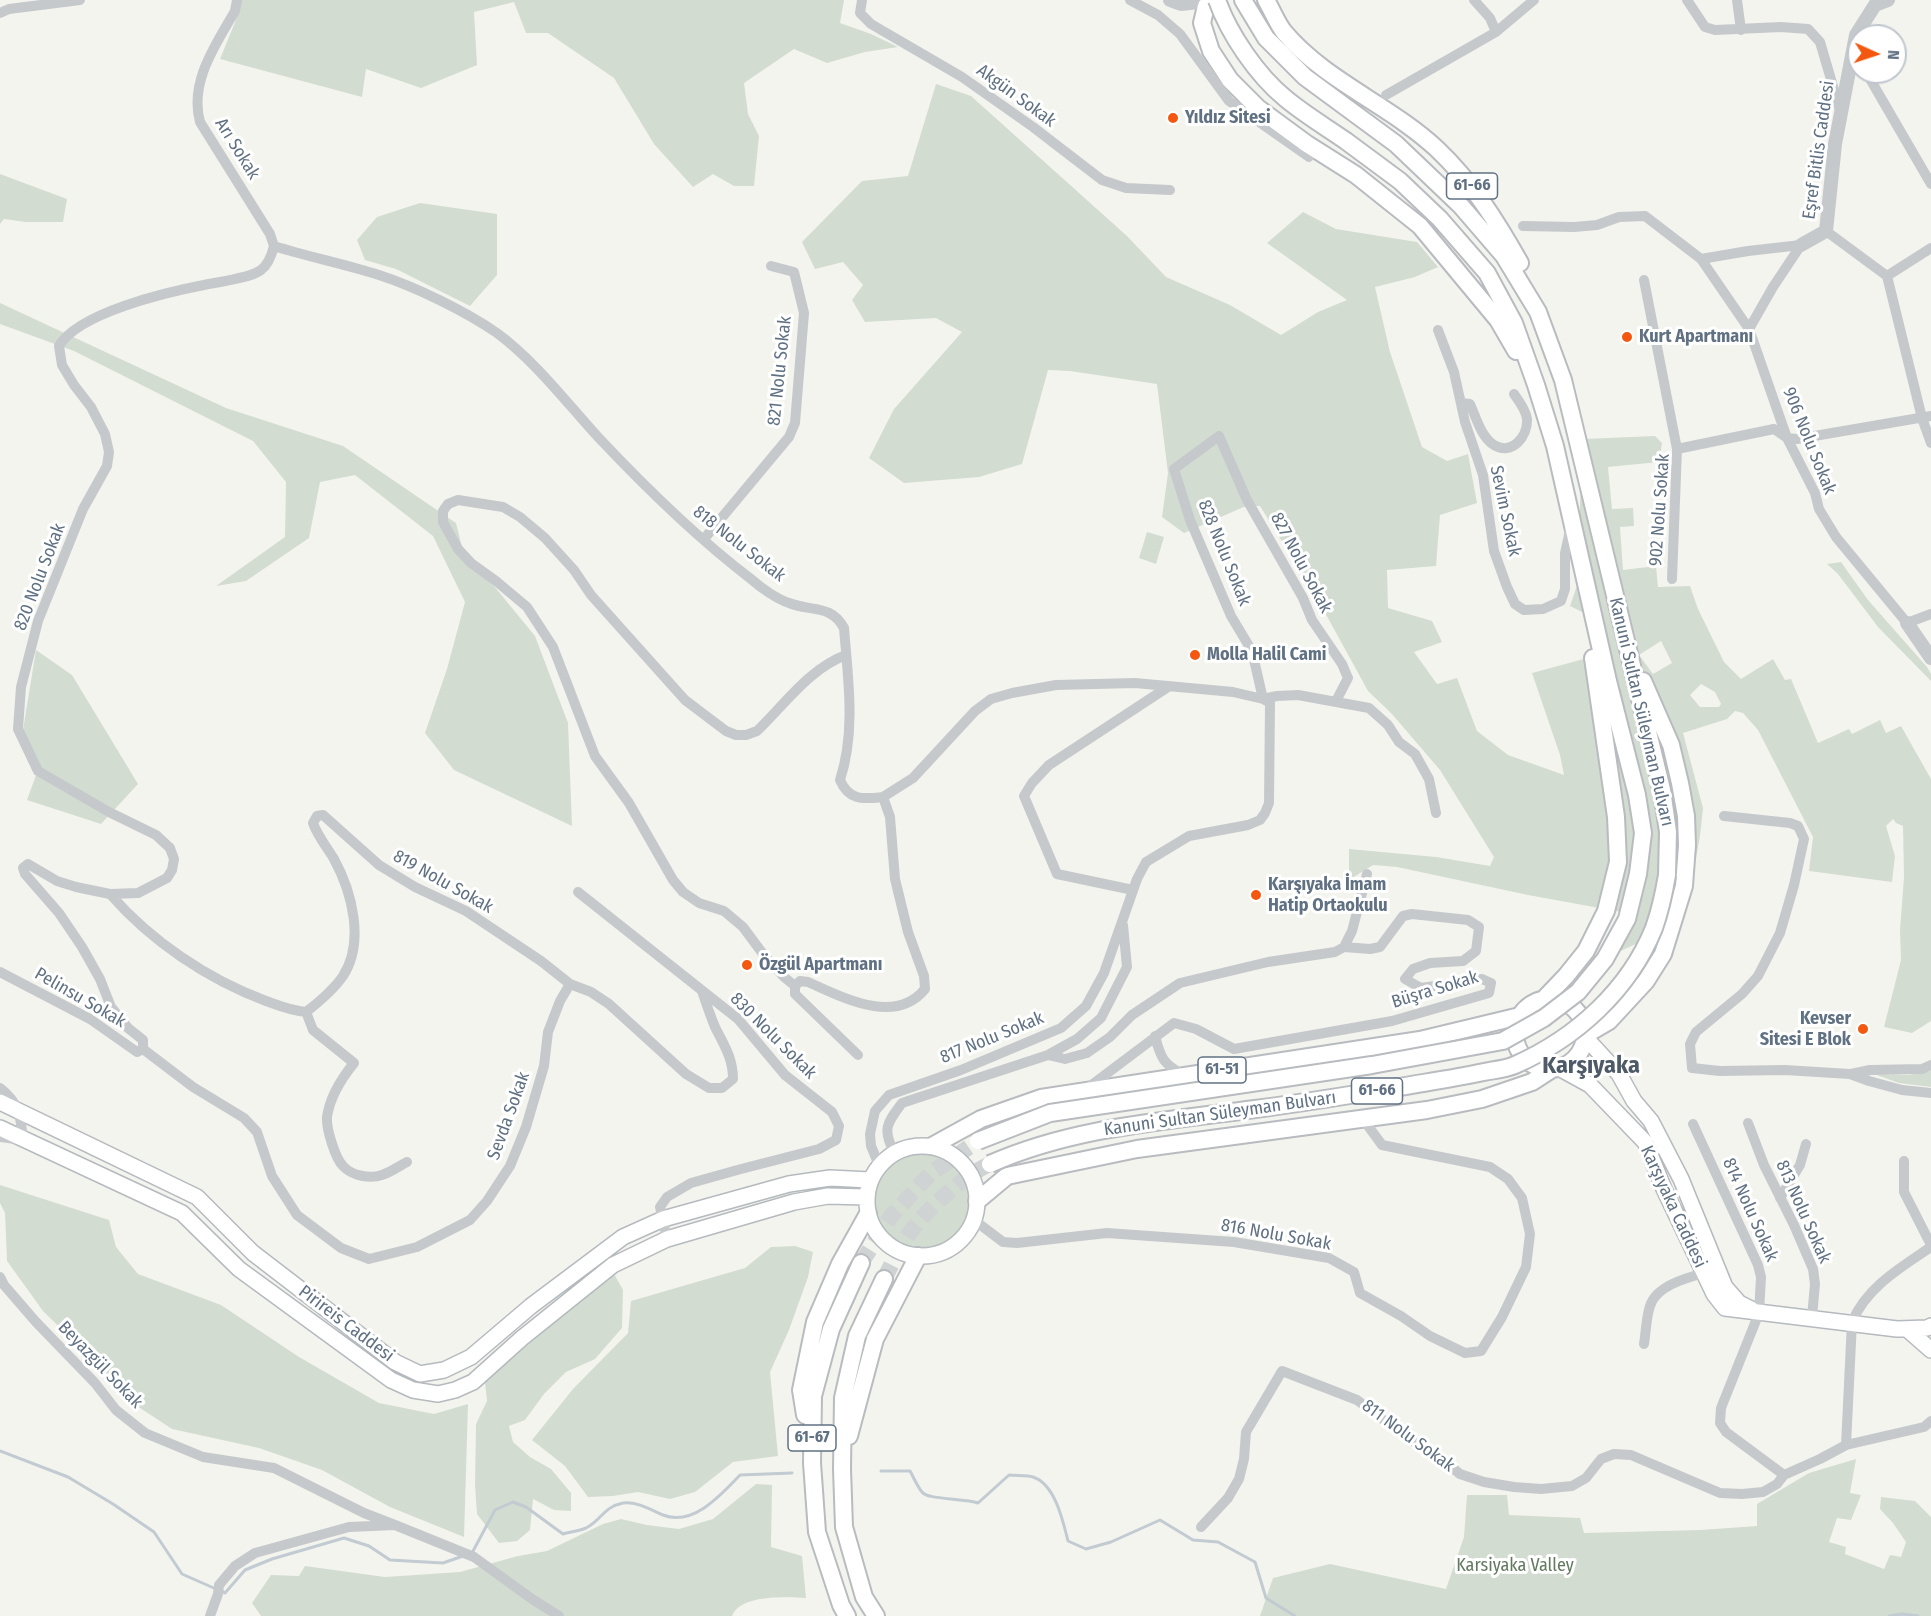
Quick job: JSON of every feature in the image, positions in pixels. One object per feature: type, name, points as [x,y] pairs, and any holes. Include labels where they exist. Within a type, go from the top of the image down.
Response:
[{"type":"main road","name":"61-66","points":[[1242,0],[1229,7],[1221,8],[1204,2],[1202,22],[1211,51],[1230,80],[1258,108],[1307,144],[1356,175],[1420,226],[1498,320],[1536,385]]},
{"type":"main road","name":"Kanuni Sultan Süleyman Bulvarı","points":[[990,1164],[1016,1152],[1056,1140],[1156,1121],[1370,1092],[1461,1077],[1514,1065],[1574,1030],[1597,1012],[1614,993],[1629,974],[1654,928],[1667,875],[1668,832],[1662,790],[1563,380],[1538,312],[1504,255],[1461,206],[1396,144],[1305,77],[1266,38],[1242,0]]},
{"type":"main road","name":"61-66","points":[[1266,0],[1283,31],[1310,58],[1436,147],[1468,180],[1499,226],[1539,296],[1558,341],[1579,442]]},
{"type":"main road","name":"Kanuni Sultan Süleyman Bulvarı","points":[[978,1141],[1050,1113],[1383,1063],[1503,1041],[1544,1018],[1578,992],[1605,959],[1627,919],[1638,874],[1643,833],[1637,795],[1608,681],[1555,446],[1514,323],[1487,273],[1440,219],[1408,188],[1285,98],[1246,56],[1223,17],[1204,2]]},
{"type":"main road","name":"61-66","points":[[1585,1036],[1609,1022],[1646,981],[1663,954],[1684,886],[1687,845],[1686,816],[1671,745],[1640,674],[1614,592]]},
{"type":"main road","name":"61-66","points":[[1520,1016],[1533,1002],[1544,999],[1586,951],[1606,911],[1618,862],[1616,817],[1595,678],[1589,594]]},
{"type":"main road","points":[[978,1201],[1007,1176],[1168,1144],[1427,1110],[1482,1099],[1532,1082],[1569,1064],[1577,1056],[1585,1036],[1580,1016],[1574,1008],[1555,999],[1544,999]]},
{"type":"main road","points":[[1520,1016],[1515,1030],[1515,1041],[1519,1052],[1536,1067],[1555,1069]]},
{"type":"main road","name":"61-51","points":[[866,1197],[870,1180],[879,1165],[894,1152],[912,1146],[932,1146],[981,1119],[1041,1098],[1420,1040],[1520,1016]]},
{"type":"main road","name":"Karşıyaka Caddesi","points":[[1585,1036],[1619,1074],[1666,1149],[1681,1179],[1725,1287],[1739,1303],[1759,1313]]},
{"type":"main road","name":"Karşıyaka Caddesi","points":[[1555,1069],[1590,1085],[1645,1142],[1664,1190],[1714,1294],[1725,1308],[1908,1329],[1931,1326]]},
{"type":"main road","name":"Pirireis Caddesi","points":[[0,1102],[197,1197],[253,1252],[395,1362],[420,1374],[444,1370],[471,1357],[531,1306],[623,1237],[663,1219],[789,1184],[830,1178],[870,1180]]},
{"type":"main road","name":"Pirireis Caddesi","points":[[0,1128],[182,1213],[239,1269],[391,1380],[413,1390],[438,1394],[473,1382],[613,1265],[667,1239],[794,1202],[828,1196],[866,1197]]},
{"type":"main road","points":[[866,1197],[868,1214],[875,1230],[886,1244],[901,1252],[918,1256],[935,1255],[951,1248],[964,1237],[974,1220],[978,1201],[974,1182],[964,1165],[950,1152],[932,1146]]},
{"type":"main road","name":"61-67","points":[[847,1616],[841,1605],[817,1532],[812,1463],[801,1390],[815,1322],[840,1264],[868,1214]]},
{"type":"main road","name":"61-67","points":[[842,1469],[875,1339],[918,1256]]},
{"type":"main road","name":"61-67","points":[[812,1463],[813,1396],[831,1329],[861,1263]]},
{"type":"main road","name":"61-67","points":[[876,1616],[864,1597],[844,1527],[843,1398],[857,1336],[884,1279]]},
{"type":"main road","points":[[1908,1329],[1931,1350]]},
{"type":"street","points":[[0,13],[9,9],[80,0]]},
{"type":"street","name":"Arı Sokak","points":[[237,0],[235,11],[201,76],[196,109],[200,122],[270,234],[274,246]]},
{"type":"street","name":"Akgün Sokak","points":[[862,0],[860,13],[871,24],[962,77],[1033,127],[1102,180],[1126,188],[1170,190]]},
{"type":"street","points":[[1130,0],[1158,15],[1180,34],[1229,100],[1309,157]]},
{"type":"street","points":[[1170,0],[1181,4],[1204,2]]},
{"type":"street","points":[[1474,0],[1490,18],[1496,32]]},
{"type":"street","points":[[1386,95],[1496,32],[1534,0]]},
{"type":"street","points":[[1687,0],[1705,27],[1716,30],[1781,27],[1809,29],[1820,42],[1840,111]]},
{"type":"street","points":[[1737,0],[1741,30]]},
{"type":"street","name":"Eşref Bitlis Caddesi","points":[[1864,24],[1879,2]]},
{"type":"street","name":"Eşref Bitlis Caddesi","points":[[1749,328],[1801,244],[1826,231],[1840,111],[1848,84]]},
{"type":"street","points":[[1873,84],[1931,184]]},
{"type":"street","name":"906 Nolu Sokak","points":[[1523,226],[1574,227],[1597,225],[1619,217],[1645,216],[1701,260],[1749,328],[1786,438],[1815,493],[1819,509],[1836,537],[1906,623]]},
{"type":"street","points":[[1826,231],[1887,276],[1927,417],[1931,443]]},
{"type":"street","points":[[1701,260],[1801,244]]},
{"type":"street","name":"818 Nolu Sokak","points":[[274,246],[380,276],[455,308],[498,334],[542,374],[662,504],[752,580],[789,603],[828,612],[838,618],[844,628],[850,738],[840,780],[844,789],[854,797],[865,799],[883,797]]},
{"type":"street","name":"820 Nolu Sokak","points":[[144,1049],[143,1040],[128,1028],[111,1006],[100,979],[82,947],[59,913],[30,881],[23,868],[28,864],[57,881],[110,894],[138,893],[167,878],[172,870],[174,859],[170,848],[156,835],[109,812],[38,771],[18,729],[21,687],[38,621],[83,509],[107,466],[109,452],[105,434],[62,365],[59,346],[63,340],[86,324],[115,310],[181,289],[234,279],[261,271],[272,255],[274,246]]},
{"type":"street","points":[[1887,276],[1931,248]]},
{"type":"street","name":"821 Nolu Sokak","points":[[704,539],[789,437],[795,423],[804,313],[794,272],[771,266]]},
{"type":"street","points":[[1644,280],[1677,449]]},
{"type":"street","name":"Sevim Sokak","points":[[1438,330],[1454,372],[1483,475],[1494,551],[1515,604],[1524,610],[1543,609],[1561,601],[1565,589],[1565,553],[1572,522]]},
{"type":"street","name":"Sevim Sokak","points":[[1461,403],[1470,404],[1485,437],[1494,445],[1504,448],[1515,445],[1524,436],[1527,418],[1521,403],[1514,394]]},
{"type":"street","name":"902 Nolu Sokak","points":[[1672,579],[1677,449],[1774,429],[1786,438],[1797,439],[1927,417]]},
{"type":"street","name":"828 Nolu Sokak","points":[[1219,436],[1174,469],[1190,520],[1231,616],[1252,651],[1263,699]]},
{"type":"street","name":"827 Nolu Sokak","points":[[1219,436],[1247,500],[1303,597],[1312,620],[1342,664],[1348,678],[1336,701]]},
{"type":"street","points":[[795,986],[763,954],[743,927],[724,911],[699,903],[683,892],[673,880],[629,803],[595,756],[552,647],[527,607],[471,563],[458,549],[443,522],[443,511],[448,504],[458,500],[503,507],[520,517],[545,538],[574,570],[591,595],[685,700],[726,731],[736,735],[746,735],[757,731],[819,670],[832,660],[846,655]]},
{"type":"street","points":[[1931,614],[1906,623],[1931,658]]},
{"type":"street","points":[[858,1055],[795,994],[795,986],[800,981],[808,982],[867,1005],[896,1007],[910,1002],[925,989],[924,976],[908,932],[895,879],[890,817],[883,797],[913,778],[975,711],[991,699],[1056,685],[1135,683],[1233,692],[1263,699],[1298,695],[1369,708],[1388,725],[1399,742],[1415,754],[1429,779],[1436,813]]},
{"type":"street","points":[[1133,890],[1057,874],[1024,796],[1032,783],[1050,765],[1168,687]]},
{"type":"street","name":"817 Nolu Sokak","points":[[879,1165],[871,1146],[870,1134],[875,1111],[889,1095],[961,1070],[1061,1028],[1086,1006],[1104,973],[1133,890],[1146,862],[1189,836],[1248,825],[1260,820],[1269,803],[1270,703],[1263,699]]},
{"type":"street","name":"819 Nolu Sokak","points":[[306,1012],[343,976],[351,958],[354,938],[352,913],[346,887],[334,859],[313,823],[317,816],[322,815],[379,865],[415,887],[466,911],[541,961],[570,984],[591,992],[609,1004],[686,1074],[709,1088],[722,1088],[733,1079],[733,1066],[728,1049],[715,1027],[702,991]]},
{"type":"street","points":[[1724,816],[1790,823],[1798,826],[1804,839],[1780,933],[1758,975],[1742,994],[1696,1032],[1690,1044],[1692,1068],[1720,1071],[1785,1070],[1850,1074],[1870,1070],[1922,1069],[1931,1065]]},
{"type":"street","points":[[1344,947],[1352,931],[1367,874]]},
{"type":"street","name":"830 Nolu Sokak","points":[[578,892],[738,1019],[785,1075],[832,1112],[839,1125],[836,1140],[819,1149],[691,1184],[667,1197],[660,1207],[663,1219]]},
{"type":"street","points":[[110,894],[155,938],[206,973],[253,996],[293,1011],[306,1012],[313,1030],[354,1063],[341,1078],[327,1119],[332,1143],[343,1166],[362,1177],[381,1176],[407,1162]]},
{"type":"street","name":"Büşra Sokak","points":[[1048,1056],[1065,1059],[1087,1053],[1110,1037],[1132,1015],[1180,983],[1268,962],[1335,952],[1344,947],[1370,949],[1380,947],[1403,916],[1412,914],[1468,920],[1479,927],[1476,951],[1463,960],[1430,963],[1413,969],[1405,979],[1421,988],[1482,979],[1491,983],[1489,993],[1392,1021],[1234,1049],[1196,1029],[1174,1023],[1084,1090]]},
{"type":"street","name":"817 Nolu Sokak","points":[[894,1152],[886,1137],[889,1120],[902,1103],[1048,1056],[1077,1039],[1101,1018],[1127,967],[1122,922]]},
{"type":"street","name":"Pelinsu Sokak","points":[[0,972],[90,1019],[137,1052],[144,1049]]},
{"type":"street","name":"Sevda Sokak","points":[[144,1049],[193,1087],[244,1118],[257,1132],[272,1176],[297,1215],[341,1248],[369,1259],[417,1247],[470,1220],[487,1201],[510,1166],[526,1127],[544,1066],[548,1032],[560,1001],[570,984]]},
{"type":"street","points":[[1155,1036],[1164,1064],[1185,1076]]},
{"type":"street","points":[[1850,1074],[1869,1082],[1902,1090],[1931,1093]]},
{"type":"street","points":[[0,1088],[20,1112],[23,1140],[0,1137]]},
{"type":"street","name":"816 Nolu Sokak","points":[[974,1220],[1003,1242],[1017,1243],[1107,1233],[1234,1242],[1329,1258],[1354,1272],[1360,1293],[1401,1316],[1430,1336],[1465,1353],[1481,1351],[1502,1317],[1526,1267],[1530,1234],[1522,1198],[1508,1179],[1490,1167],[1382,1145],[1363,1119]]},
{"type":"street","name":"813 Nolu Sokak","points":[[1748,1123],[1764,1165],[1813,1269],[1815,1284],[1812,1317]]},
{"type":"street","name":"814 Nolu Sokak","points":[[1693,1124],[1758,1265],[1761,1276],[1759,1313]]},
{"type":"street","points":[[1780,1198],[1800,1165],[1806,1144]]},
{"type":"street","points":[[1846,1445],[1852,1322],[1858,1309],[1884,1279],[1931,1246],[1904,1192],[1904,1161]]},
{"type":"street","points":[[663,1219],[667,1239]]},
{"type":"street","points":[[1644,1344],[1650,1306],[1657,1295],[1680,1280],[1704,1273]]},
{"type":"street","name":"Beyazgül Sokak","points":[[0,1277],[23,1307],[95,1383],[116,1410],[145,1433],[203,1457],[274,1468],[364,1513],[474,1557],[532,1599],[560,1616]]},
{"type":"street","points":[[1759,1313],[1721,1408],[1720,1423],[1726,1432],[1784,1474]]},
{"type":"street","name":"811 Nolu Sokak","points":[[1201,1527],[1228,1498],[1239,1479],[1244,1459],[1246,1432],[1282,1371],[1357,1400],[1460,1474],[1484,1482],[1514,1487],[1541,1489],[1572,1486],[1586,1478],[1601,1459],[1614,1454],[1631,1455],[1720,1493],[1763,1492],[1777,1484],[1784,1474],[1846,1445],[1929,1428]]},
{"type":"street","points":[[210,1616],[218,1589],[235,1566],[255,1554],[349,1527],[394,1525]]},
{"type":"green space","points":[[238,0],[844,0],[840,23],[898,47],[865,52],[827,63],[794,49],[744,83],[748,114],[759,136],[754,186],[734,186],[713,174],[693,187],[654,144],[614,78],[548,33],[526,33],[514,2],[474,12],[477,65],[421,88],[366,69],[362,97],[220,59],[240,10]]},
{"type":"green space","points":[[936,84],[971,96],[1127,236],[1166,277],[1230,305],[1281,335],[1318,312],[1347,300],[1267,243],[1303,212],[1336,229],[1417,242],[1438,267],[1415,277],[1375,287],[1390,352],[1422,447],[1447,461],[1468,454],[1477,503],[1440,515],[1436,566],[1387,570],[1388,608],[1432,621],[1442,642],[1414,652],[1437,684],[1457,678],[1477,731],[1508,755],[1564,775],[1560,755],[1532,673],[1595,656],[1588,615],[1570,606],[1580,577],[1580,502],[1584,439],[1655,436],[1662,443],[1659,462],[1608,467],[1612,509],[1633,508],[1634,526],[1620,527],[1623,570],[1656,566],[1658,587],[1690,586],[1698,609],[1724,662],[1741,679],[1773,659],[1785,680],[1791,679],[1818,743],[1849,729],[1852,734],[1880,720],[1886,733],[1901,726],[1931,779],[1931,1021],[1912,1033],[1884,1027],[1901,960],[1903,826],[1893,819],[1886,826],[1895,856],[1892,882],[1809,871],[1813,837],[1758,730],[1743,713],[1735,711],[1727,719],[1683,733],[1703,808],[1692,880],[1673,927],[1616,953],[1632,914],[1397,867],[1373,865],[1349,880],[1349,849],[1436,857],[1490,866],[1494,857],[1440,770],[1392,714],[1368,691],[1317,598],[1260,506],[1246,506],[1184,533],[1162,517],[1168,473],[1157,384],[1070,371],[1048,370],[1022,464],[979,477],[904,483],[869,458],[894,409],[962,332],[936,318],[865,322],[852,300],[863,285],[843,262],[815,269],[802,242],[862,181],[908,176]],"holes":[[[1661,641],[1672,663],[1653,674],[1639,655]],[[1701,684],[1715,692],[1721,704],[1719,707],[1700,707],[1690,695]]]},
{"type":"green space","points":[[0,174],[67,199],[63,222],[26,222],[4,219],[0,224]]},
{"type":"green space","points":[[420,203],[497,214],[497,275],[470,306],[396,269],[365,260],[357,240],[377,217]]},
{"type":"green space","points":[[0,303],[226,408],[343,446],[456,523],[462,547],[535,636],[568,723],[572,826],[454,770],[425,733],[447,669],[465,602],[433,536],[355,475],[320,482],[309,538],[246,581],[216,586],[285,537],[286,482],[253,441],[74,351],[0,324]]},
{"type":"green space","points":[[1147,532],[1164,537],[1156,564],[1139,558]]},
{"type":"green space","points":[[1841,562],[1868,600],[1927,667],[1931,674],[1931,681],[1878,627],[1838,574],[1827,564]]},
{"type":"green space","points":[[36,650],[72,675],[138,784],[101,824],[27,800],[40,764],[23,730]]},
{"type":"green space","points":[[1931,1071],[1931,1087],[1899,1083],[1874,1074],[1909,1075]]},
{"type":"green space","points":[[922,1150],[951,1158],[965,1172],[973,1201],[965,1230],[951,1244],[922,1252],[893,1244],[879,1230],[871,1201],[879,1172],[893,1158]]},
{"type":"green space","points":[[0,1185],[109,1220],[116,1247],[138,1274],[221,1305],[299,1357],[379,1403],[434,1414],[468,1404],[464,1537],[390,1507],[322,1470],[259,1448],[172,1429],[134,1404],[43,1311],[7,1261],[5,1213],[0,1203]]},
{"type":"green space","points":[[795,1246],[813,1252],[808,1277],[789,1330],[770,1372],[778,1456],[733,1462],[695,1492],[670,1499],[638,1492],[588,1497],[565,1466],[532,1440],[573,1389],[628,1333],[631,1301],[745,1268],[771,1247]]},
{"type":"green space","points":[[613,1272],[623,1290],[622,1328],[595,1359],[566,1372],[544,1394],[525,1420],[509,1426],[513,1442],[530,1457],[551,1469],[571,1493],[571,1511],[554,1510],[533,1499],[530,1530],[517,1541],[499,1543],[477,1514],[476,1424],[487,1401],[485,1382],[545,1330],[595,1282]]},
{"type":"green space","name":"Karsiyaka Valley","points":[[1856,1459],[1850,1493],[1861,1495],[1851,1520],[1837,1518],[1829,1542],[1846,1547],[1845,1554],[1884,1569],[1890,1555],[1901,1557],[1906,1542],[1880,1509],[1881,1497],[1915,1501],[1931,1517],[1931,1616],[1260,1616],[1273,1578],[1330,1564],[1446,1589],[1464,1537],[1467,1495],[1507,1495],[1509,1515],[1580,1518],[1584,1533],[1757,1526],[1757,1504],[1809,1473]]},
{"type":"green space","points":[[756,1484],[772,1485],[771,1547],[802,1556],[806,1598],[776,1597],[754,1600],[737,1609],[732,1616],[261,1616],[252,1603],[271,1575],[299,1576],[305,1566],[385,1577],[460,1572],[518,1556],[547,1551],[603,1524],[621,1519],[679,1529],[713,1519]]},
{"type":"waterway","points":[[0,1451],[68,1477],[113,1504],[154,1532],[182,1574],[216,1589]]},
{"type":"waterway","points":[[881,1471],[910,1471],[920,1490],[926,1495],[978,1503],[1009,1475],[1033,1477],[1047,1487],[1057,1504],[1068,1541],[1086,1549],[1111,1542],[1160,1520],[1193,1540],[1218,1542],[1255,1562],[1266,1598],[1295,1616]]},
{"type":"waterway","points":[[472,1553],[495,1510],[513,1502],[526,1507],[563,1534],[586,1528],[606,1511],[623,1503],[639,1505],[674,1518],[696,1513],[706,1507],[740,1475],[792,1473]]},
{"type":"waterway","points":[[222,1591],[225,1593],[245,1570],[272,1559],[344,1538],[369,1546],[390,1560],[443,1563],[463,1556]]},
{"type":"waterway","points":[[1889,1616],[1902,1614],[1918,1616]]},
{"type":"tunnel","points":[[861,1263],[892,1215],[931,1173],[978,1141]]},
{"type":"tunnel","points":[[884,1279],[905,1239],[925,1215],[957,1185],[990,1164]]},
{"type":"place","name":"Yıldız Sitesi","points":[[1173,118]]},
{"type":"place","name":"Kurt Apartmanı","points":[[1627,337]]},
{"type":"place","name":"Molla Halil Cami","points":[[1195,655]]},
{"type":"place","name":"Karşıyaka İmam Hatip Ortaokulu","points":[[1256,895]]},
{"type":"place","name":"Özgül Apartmanı","points":[[747,965]]},
{"type":"place","name":"Kevser Sitesi E Blok","points":[[1863,1029]]},
{"type":"district","name":"Karşıyaka","points":[[1591,1066]]}]
